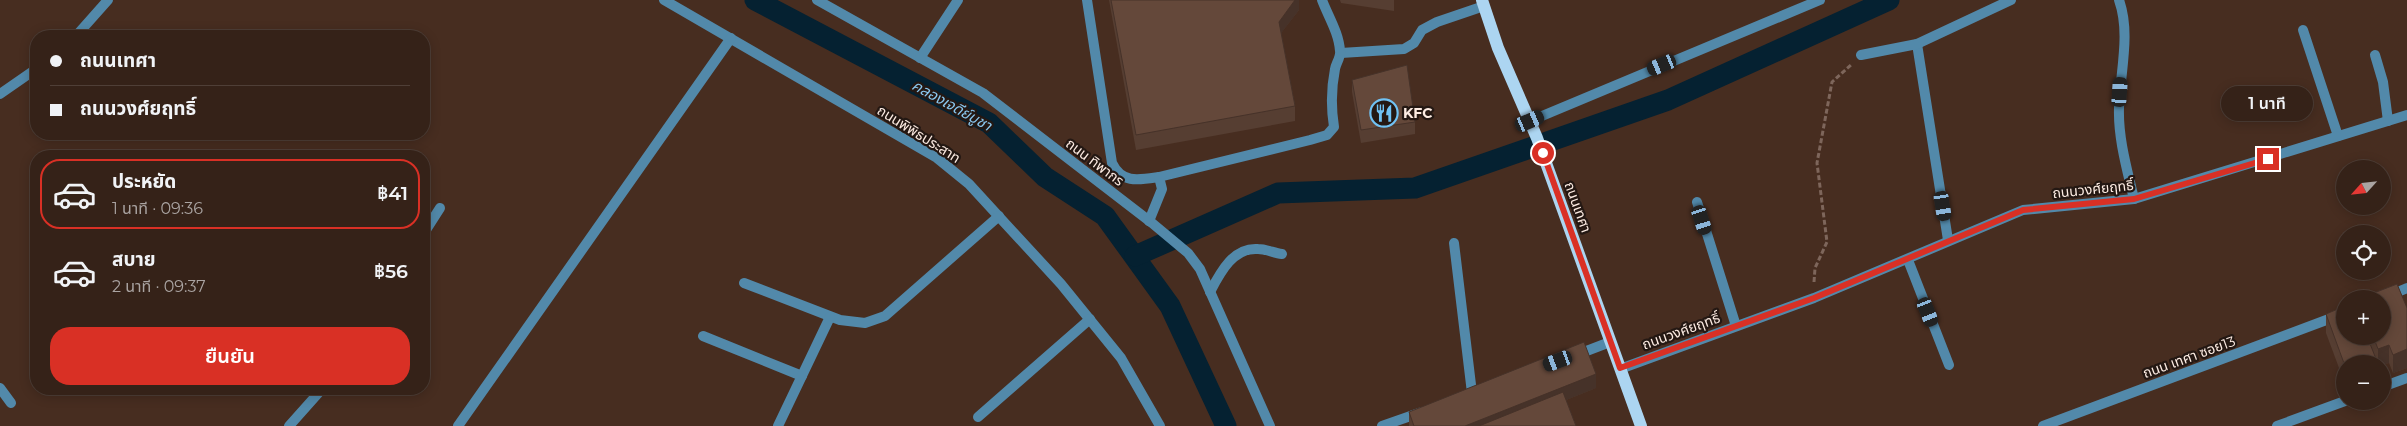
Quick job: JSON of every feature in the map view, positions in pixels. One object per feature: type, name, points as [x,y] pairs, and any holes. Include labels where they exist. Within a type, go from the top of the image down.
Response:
[{"type":"main road","name":"ถนนเทศา","points":[[1483,3],[1498,48],[1537,138],[1641,426]]},
{"type":"street","points":[[81,30],[108,0]]},
{"type":"street","name":"ถนนพิพิธประสาท","points":[[664,0],[937,158],[968,184],[999,216],[1090,319],[1120,358],[1160,426]]},
{"type":"street","name":"ถนน ทิพากร","points":[[817,0],[983,93],[1188,253],[1200,269],[1270,426]]},
{"type":"street","points":[[920,58],[958,0]]},
{"type":"street","points":[[1087,0],[1112,163],[1116,172],[1122,177],[1144,180],[1327,135],[1334,127],[1331,104],[1333,80],[1335,66],[1341,53],[1337,34],[1322,0]]},
{"type":"street","points":[[1530,121],[1820,0]]},
{"type":"street","points":[[1861,56],[1917,44],[2011,0]]},
{"type":"street","points":[[2119,0],[2125,16],[2119,109],[2120,134],[2134,199]]},
{"type":"street","points":[[1341,53],[1404,49],[1414,43],[1422,30],[1483,3]]},
{"type":"street","points":[[2303,30],[2338,136]]},
{"type":"street","points":[[458,426],[731,38]]},
{"type":"street","points":[[1917,44],[1948,240]]},
{"type":"street","points":[[2375,55],[2384,82],[2388,121]]},
{"type":"street","points":[[0,94],[30,73]]},
{"type":"street","name":"ถนนวงศ์ยฤทธิ์","points":[[1620,368],[1814,298],[2023,210],[2134,199],[2407,115]]},
{"type":"street","points":[[1150,222],[1162,189],[1160,177]]},
{"type":"street","points":[[1697,202],[1736,326]]},
{"type":"street","points":[[430,224],[440,208]]},
{"type":"street","points":[[744,283],[830,317],[865,323],[885,316],[999,216]]},
{"type":"street","points":[[1454,244],[1472,393]]},
{"type":"street","points":[[1210,292],[1221,271],[1240,253],[1258,249],[1282,254]]},
{"type":"street","points":[[1908,260],[1948,365]]},
{"type":"street","points":[[2391,295],[2407,288]]},
{"type":"street","name":"ถนน เทศา ซอย13","points":[[2043,426],[2336,316]]},
{"type":"street","points":[[778,426],[830,317]]},
{"type":"street","points":[[978,417],[1090,319]]},
{"type":"street","points":[[703,336],[802,376]]},
{"type":"street","points":[[1564,359],[1610,342]]},
{"type":"street","points":[[2391,384],[2407,378]]},
{"type":"street","points":[[0,388],[11,403]]},
{"type":"street","points":[[289,426],[317,395]]},
{"type":"street","points":[[2277,426],[2336,404]]},
{"type":"street","points":[[1382,426],[1436,406]]},
{"type":"path","points":[[1814,298],[1815,268],[1827,242],[1817,163],[1832,82],[1861,56]]},
{"type":"building","points":[[1111,0],[1295,0],[1279,22],[1295,106],[1136,135]]},
{"type":"building","name":"KFC","points":[[1407,65],[1415,122],[1361,130],[1352,80]]},
{"type":"building","points":[[2397,284],[2407,308],[2407,349],[2393,355],[2389,345],[2391,345],[2391,290],[2382,290]]},
{"type":"building","points":[[2336,310],[2336,341],[2326,314]]},
{"type":"building","points":[[1584,342],[1596,374],[1465,426],[1414,426],[1409,412]]},
{"type":"building","points":[[2337,345],[2371,345],[2374,355],[2341,355]]},
{"type":"building","points":[[2376,345],[2389,345],[2378,349]]},
{"type":"building","points":[[1563,392],[1576,426],[1479,426]]},
{"type":"waterway","name":"คลองเจดีย์บูชา","points":[[755,0],[989,123],[1045,177],[1105,216],[1170,306],[1226,426]]},
{"type":"waterway","points":[[1135,256],[1278,193],[1415,188],[1668,100],[1889,0]]},
{"type":"place","name":"KFC","points":[[1384,113]]},
{"type":"route","points":[[1543,153],[1620,368],[1814,298],[2023,210],[2134,199],[2268,159]]}]
